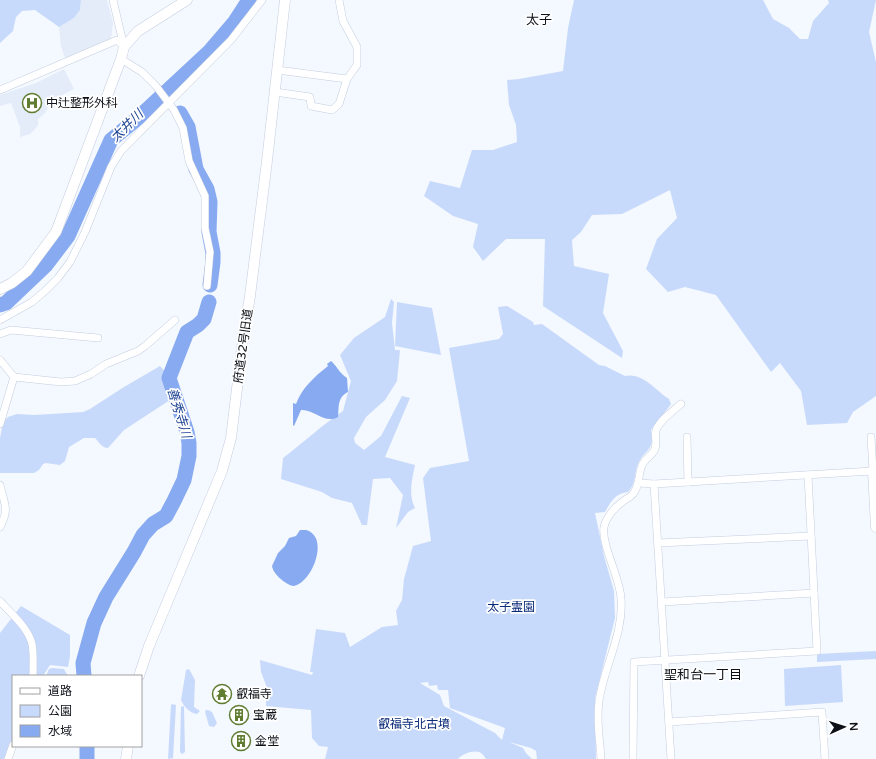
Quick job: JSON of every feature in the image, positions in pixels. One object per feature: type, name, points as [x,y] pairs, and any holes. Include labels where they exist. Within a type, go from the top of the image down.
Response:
[{"type":"street","points":[[113,0],[124,47]]},
{"type":"street","points":[[0,289],[12,283],[27,271],[56,232],[121,59],[124,47],[138,31],[187,0]]},
{"type":"street","points":[[0,320],[32,302],[58,278],[70,262],[81,240],[111,167],[121,151],[167,102],[230,40],[262,0]]},
{"type":"street","name":"府道32号旧道","points":[[139,675],[149,646],[222,471],[231,438],[275,92],[285,0]]},
{"type":"street","points":[[275,92],[310,98],[311,106],[332,110],[340,104],[347,79],[357,65],[357,47],[343,21],[339,0]]},
{"type":"street","points":[[0,90],[116,40],[124,47]]},
{"type":"street","points":[[121,59],[142,72],[156,86],[174,110],[183,128],[189,161],[205,196],[205,228],[210,252],[207,286]]},
{"type":"street","points":[[277,70],[347,79]]},
{"type":"street","points":[[0,360],[14,377],[61,382],[75,381],[91,374],[106,364],[138,351],[175,320]]},
{"type":"street","points":[[0,334],[11,330],[98,338]]},
{"type":"street","points":[[0,424],[14,377]]},
{"type":"street","points":[[601,759],[598,726],[599,702],[603,683],[620,626],[622,605],[620,587],[605,541],[604,526],[614,510],[633,494],[639,483],[641,468],[644,461],[655,450],[657,430],[663,421],[681,404]]},
{"type":"street","points":[[687,436],[688,482]]},
{"type":"street","points":[[871,437],[876,527]]},
{"type":"street","points":[[639,483],[654,484],[874,471]]},
{"type":"street","points":[[633,759],[634,662],[817,651],[808,475]]},
{"type":"street","points":[[0,484],[6,504],[6,517],[0,527]]},
{"type":"street","points":[[654,484],[671,759]]},
{"type":"street","points":[[658,543],[811,536]]},
{"type":"street","points":[[662,602],[814,593]]},
{"type":"street","points":[[0,601],[29,635],[32,645],[33,675]]},
{"type":"street","points":[[669,722],[822,712],[825,759]]},
{"type":"street","points":[[8,759],[12,747]]},
{"type":"street","points":[[126,759],[128,747]]},
{"type":"shaded area","points":[[81,0],[107,0],[113,23],[111,39],[66,61],[61,46],[59,27],[74,18],[80,10]]},
{"type":"shaded area","name":"中辻整形外科","points":[[64,69],[74,89],[56,98],[55,101],[48,107],[46,112],[38,119],[38,125],[34,130],[30,134],[20,137],[20,127],[11,103],[0,106],[0,95],[36,83]]},
{"type":"green space","points":[[0,0],[81,0],[80,10],[74,18],[59,27],[35,10],[22,11],[16,17],[13,31],[0,43]]},
{"type":"green space","points":[[574,0],[763,0],[773,19],[789,28],[800,39],[808,39],[813,21],[829,3],[828,0],[876,0],[869,32],[876,62],[876,396],[853,412],[847,423],[807,425],[801,391],[780,363],[771,372],[716,295],[685,287],[668,292],[646,269],[657,239],[677,218],[670,190],[622,214],[592,215],[581,232],[572,240],[574,266],[609,274],[603,313],[623,351],[622,358],[543,306],[545,239],[506,239],[483,261],[473,247],[478,224],[453,216],[424,196],[430,181],[460,188],[472,150],[493,150],[517,142],[516,125],[509,105],[507,80],[563,71],[568,28]]},
{"type":"green space","points":[[391,299],[394,302],[392,323],[395,350],[400,350],[397,381],[385,400],[366,417],[354,438],[355,443],[364,450],[381,436],[402,396],[410,398],[385,457],[415,465],[411,492],[415,508],[408,512],[396,528],[403,495],[390,478],[373,479],[367,525],[362,525],[352,503],[332,498],[322,492],[281,479],[283,458],[343,411],[351,381],[340,355],[354,338],[385,317]]},
{"type":"green space","points":[[397,302],[432,308],[441,355],[395,346]]},
{"type":"green space","name":"太子霊園","points":[[507,306],[533,322],[534,325],[542,324],[599,365],[605,366],[625,376],[643,379],[669,399],[671,404],[651,430],[652,443],[638,464],[631,488],[628,492],[620,494],[614,498],[605,512],[595,513],[604,556],[614,591],[615,618],[595,698],[596,759],[537,759],[536,751],[531,748],[509,742],[523,748],[532,759],[486,759],[481,753],[474,752],[468,753],[458,759],[325,759],[328,747],[319,746],[312,738],[311,710],[266,706],[266,685],[261,672],[260,660],[312,675],[313,672],[310,672],[316,629],[345,633],[350,647],[382,627],[398,625],[396,611],[402,600],[404,579],[413,546],[431,541],[423,478],[430,468],[469,461],[449,348],[499,339],[503,334],[498,307]],"holes":[[[428,682],[429,686],[437,685],[438,690],[448,690],[450,708],[505,728],[502,740],[495,733],[444,706],[440,695],[420,683]]]},
{"type":"green space","points":[[160,366],[168,378],[170,400],[124,430],[108,448],[102,446],[95,438],[84,438],[69,447],[65,461],[60,465],[46,463],[34,473],[0,473],[0,438],[3,422],[8,417],[17,414],[34,415],[83,412]]},
{"type":"green space","points":[[21,606],[70,635],[70,656],[68,667],[50,665],[44,675],[12,675],[12,746],[7,759],[0,759],[0,633]]},
{"type":"green space","points":[[876,651],[876,659],[817,662],[817,654]]},
{"type":"green space","points":[[841,665],[843,702],[785,706],[784,669]]},
{"type":"green space","points":[[49,669],[64,669],[67,675],[46,675]]},
{"type":"green space","points":[[189,669],[195,680],[194,707],[200,711],[197,714],[188,709],[181,700],[186,670]]},
{"type":"green space","points":[[171,705],[176,705],[173,758],[168,759]]},
{"type":"green space","points":[[184,706],[185,752],[182,754],[180,752],[181,707]]},
{"type":"green space","points":[[206,710],[212,712],[217,723],[214,727],[209,726],[205,712]]},
{"type":"water","points":[[331,361],[347,378],[348,392],[344,394],[340,400],[338,417],[328,419],[309,411],[301,410],[294,426],[293,403],[296,404],[305,388],[328,366],[327,364]]},
{"type":"water","points":[[300,530],[306,530],[313,534],[317,542],[318,551],[316,560],[312,570],[306,578],[300,584],[293,586],[280,578],[272,566],[278,553],[285,546],[289,538],[296,536]]},
{"type":"waterway","name":"太井川","points":[[0,305],[6,303],[46,265],[68,236],[111,140],[138,118],[210,51],[234,23],[249,0]]},
{"type":"waterway","name":"善秀寺川","points":[[180,113],[188,127],[196,169],[207,189],[210,202],[209,232],[213,253],[210,285]]},
{"type":"waterway","name":"善秀寺川","points":[[84,675],[83,663],[94,623],[106,597],[143,535],[153,524],[166,516],[184,480],[189,456],[189,443],[187,432],[169,378],[187,332],[204,319],[209,302]]},
{"type":"waterway","name":"善秀寺川","points":[[87,747],[87,759]]},
{"type":"place","name":"中辻整形外科","points":[[32,103]]},
{"type":"place","name":"叡福寺","points":[[222,694]]},
{"type":"place","name":"宝蔵","points":[[239,715]]},
{"type":"place","name":"金堂","points":[[241,741]]},
{"type":"district","name":"太子","points":[[539,20]]},
{"type":"district","name":"聖和台一丁目","points":[[703,675]]},
{"type":"park label","name":"叡福寺北古墳","points":[[414,724]]}]
